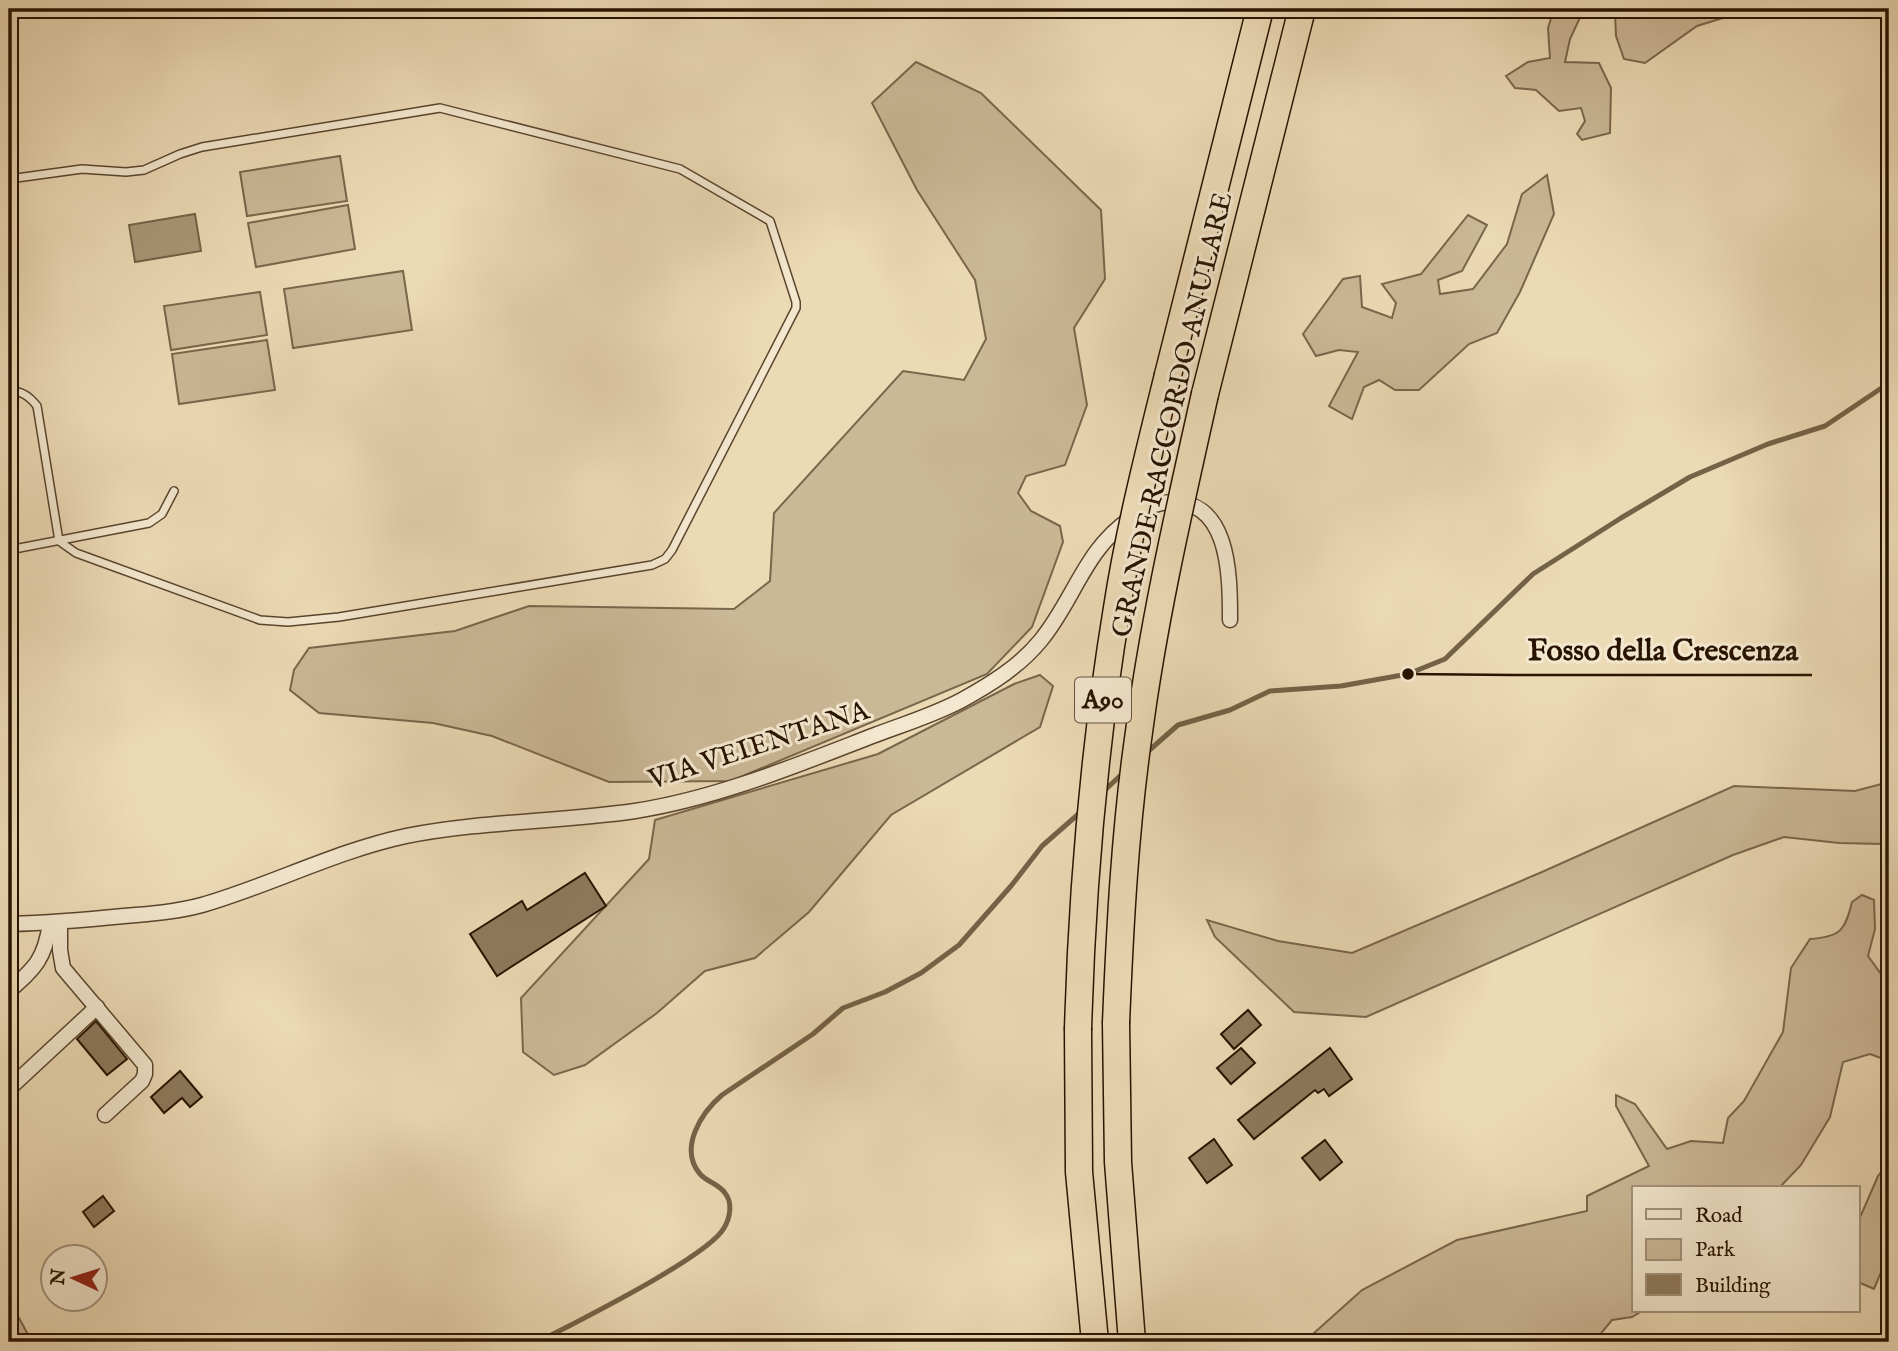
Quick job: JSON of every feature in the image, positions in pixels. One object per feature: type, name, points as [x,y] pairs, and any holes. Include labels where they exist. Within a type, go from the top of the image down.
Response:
[{"type":"highway","name":"GRANDE RACCORDO ANULARE","points":[[1095,1342],[1079,1172],[1078,1030],[1087,847],[1105,683],[1125,564],[1168,375],[1260,9]]},
{"type":"highway","name":"GRANDE RACCORDO ANULARE","points":[[1132,1342],[1118,1162],[1116,1023],[1124,861],[1139,731],[1166,578],[1205,394],[1302,9]]},
{"type":"street","name":"VIA VEIENTANA","points":[[9,924],[55,923],[185,909],[402,837],[466,827],[649,808],[710,794],[816,758],[957,703],[1013,668],[1046,634],[1098,548],[1122,524],[1158,504],[1176,503],[1193,507],[1212,520],[1227,561],[1230,620]]},
{"type":"street","name":"VIA VEIENTANA","points":[[9,913],[55,923]]},
{"type":"street","points":[[9,991],[40,961],[55,923]]},
{"type":"street","points":[[55,923],[63,968],[145,1065],[142,1081],[105,1115]]},
{"type":"street","points":[[13,1086],[97,1007]]},
{"type":"lane","points":[[9,179],[82,169],[126,172],[144,170],[202,147],[440,107],[680,169],[770,221],[796,302],[796,309],[761,381],[672,551],[658,563],[339,617],[274,621],[246,616],[76,553],[59,541],[37,406],[30,397],[18,391],[9,391]]},
{"type":"lane","points":[[9,550],[149,523],[162,514],[174,491]]},
{"type":"green space","points":[[1554,9],[1584,9],[1570,39],[1565,62],[1599,63],[1611,88],[1610,133],[1582,140],[1577,134],[1585,121],[1581,108],[1559,111],[1536,90],[1515,88],[1506,76],[1528,62],[1550,58],[1548,28]]},
{"type":"green space","points":[[1608,9],[1752,9],[1697,26],[1645,63],[1624,59],[1616,36],[1615,14]]},
{"type":"green space","points":[[916,62],[981,93],[1101,210],[1105,279],[1074,328],[1087,405],[1065,465],[1026,476],[1018,493],[1031,511],[1060,526],[1063,542],[1032,627],[987,674],[731,781],[609,782],[492,736],[433,723],[319,713],[290,690],[294,670],[309,648],[455,631],[529,606],[734,609],[770,581],[774,513],[903,371],[964,380],[986,339],[975,280],[917,190],[872,103]]},
{"type":"green space","points":[[340,156],[347,201],[247,216],[240,172]]},
{"type":"green space","points":[[1547,175],[1554,214],[1520,292],[1497,333],[1469,344],[1419,390],[1395,390],[1379,380],[1364,387],[1352,419],[1329,406],[1358,352],[1339,350],[1316,356],[1303,334],[1343,279],[1360,276],[1362,307],[1392,318],[1396,303],[1382,284],[1421,274],[1468,215],[1487,225],[1462,271],[1438,280],[1440,294],[1473,289],[1507,244],[1522,194]]},
{"type":"green space","points":[[348,205],[355,249],[256,267],[248,223]]},
{"type":"green space","points":[[403,271],[412,330],[293,348],[284,289]]},
{"type":"green space","points":[[260,292],[267,335],[171,350],[164,306]]},
{"type":"green space","points":[[267,340],[275,390],[179,404],[172,354]]},
{"type":"green space","points":[[1040,675],[1053,686],[1040,727],[891,815],[809,912],[755,958],[705,971],[657,1013],[585,1065],[554,1075],[523,1052],[521,998],[649,859],[655,820],[878,754],[1014,684]]},
{"type":"green space","points":[[1889,782],[1889,852],[1883,844],[1839,843],[1784,837],[1733,855],[1366,1017],[1294,1012],[1215,937],[1207,920],[1278,941],[1352,953],[1734,786],[1855,791]]},
{"type":"green space","points":[[1862,895],[1874,900],[1875,929],[1868,956],[1884,978],[1882,1003],[1889,1010],[1889,1061],[1870,1054],[1843,1062],[1830,1117],[1801,1165],[1781,1186],[1632,1186],[1632,1312],[1640,1312],[1632,1317],[1612,1320],[1594,1342],[1304,1342],[1362,1290],[1457,1240],[1587,1211],[1587,1196],[1649,1166],[1616,1106],[1616,1095],[1635,1104],[1667,1149],[1691,1141],[1723,1143],[1728,1118],[1744,1101],[1783,1032],[1791,968],[1810,939],[1840,931],[1847,920],[1852,902]]},
{"type":"green space","points":[[1889,1162],[1889,1253],[1874,1289],[1860,1283],[1860,1217],[1878,1176]]},
{"type":"green space","points":[[9,1316],[19,1318],[32,1342],[9,1342]]},
{"type":"shaded area","points":[[195,214],[201,251],[135,262],[129,225]]},
{"type":"building","points":[[585,873],[606,906],[497,976],[470,934],[522,901],[527,910]]},
{"type":"building","points":[[1248,1010],[1261,1025],[1234,1049],[1221,1034]]},
{"type":"building","points":[[96,1021],[127,1059],[107,1075],[77,1039]]},
{"type":"building","points":[[1241,1048],[1255,1063],[1231,1084],[1217,1068]]},
{"type":"building","points":[[1330,1048],[1352,1079],[1329,1096],[1324,1089],[1318,1093],[1315,1090],[1254,1139],[1238,1120]]},
{"type":"building","points":[[180,1071],[202,1097],[190,1107],[182,1098],[164,1113],[151,1097]]},
{"type":"building","points":[[1214,1139],[1232,1165],[1207,1183],[1189,1158]]},
{"type":"building","points":[[1325,1140],[1342,1162],[1320,1180],[1302,1158]]},
{"type":"building","points":[[103,1196],[114,1211],[94,1227],[83,1212]]},
{"type":"waterway","points":[[1145,754],[1178,725],[1230,710],[1270,691],[1341,686],[1408,674],[1445,659],[1533,574],[1621,518],[1690,477],[1768,444],[1825,426],[1889,383]]},
{"type":"waterway","points":[[1103,792],[1124,772]]},
{"type":"waterway","points":[[538,1342],[668,1272],[713,1240],[726,1224],[730,1210],[728,1197],[700,1174],[691,1153],[695,1131],[714,1102],[813,1034],[843,1008],[885,992],[921,973],[959,945],[1042,846],[1083,810]]},
{"type":"place","name":"Fosso della Crescenza","points":[[1408,674]]}]
